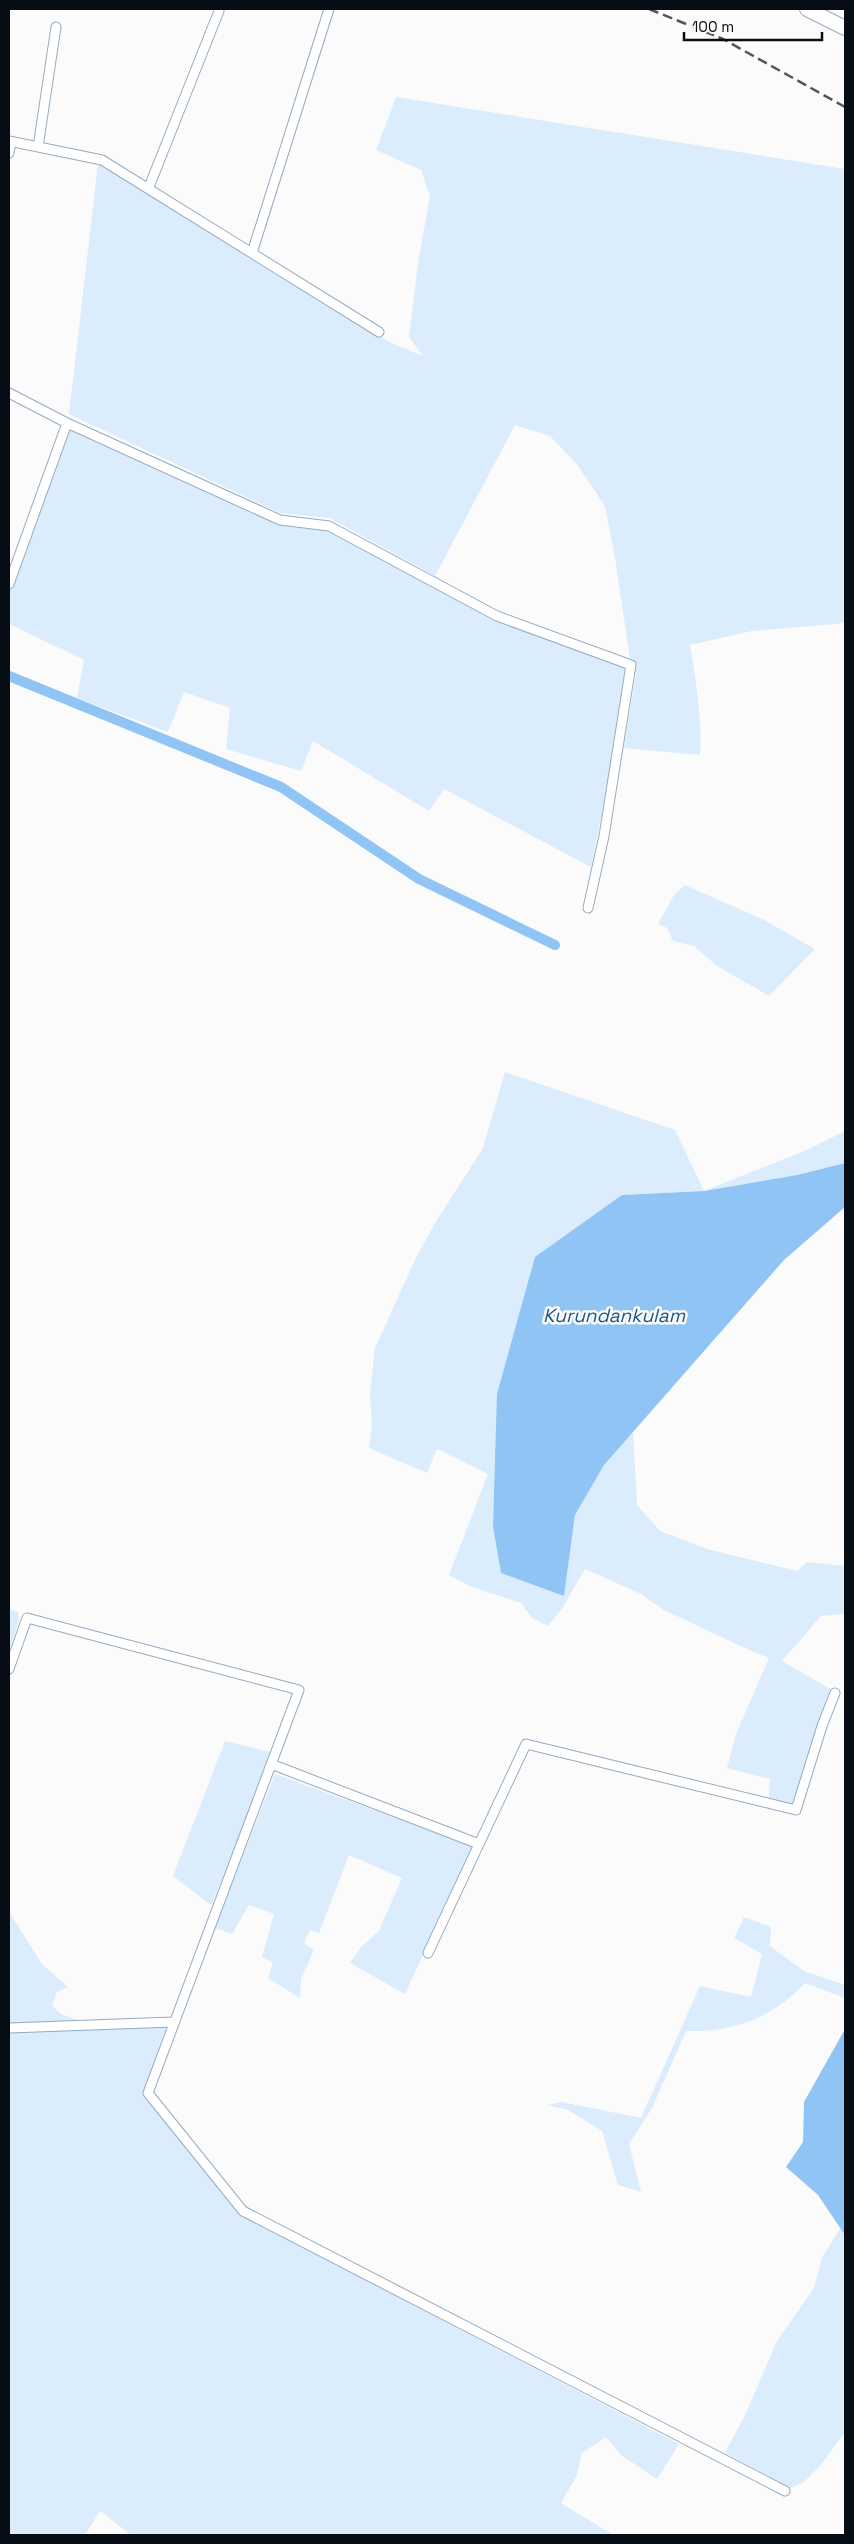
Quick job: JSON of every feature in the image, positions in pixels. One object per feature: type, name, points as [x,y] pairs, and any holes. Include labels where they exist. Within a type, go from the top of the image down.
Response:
[{"type":"highway","points":[[807,9],[845,28]]},
{"type":"street","points":[[252,252],[329,9]]},
{"type":"street","points":[[149,187],[219,11]]},
{"type":"street","points":[[38,147],[56,27]]},
{"type":"street","points":[[9,154],[10,141],[102,160],[149,187],[379,332]]},
{"type":"street","points":[[9,393],[67,423],[280,520],[329,526],[497,616],[631,665],[604,836],[588,908]]},
{"type":"street","points":[[9,584],[67,423]]},
{"type":"street","points":[[9,1669],[27,1618],[299,1690],[173,2022],[148,2093],[242,2211],[785,2492]]},
{"type":"street","points":[[428,1953],[526,1744],[796,1810],[822,1726],[835,1693]]},
{"type":"street","points":[[271,1764],[479,1844]]},
{"type":"street","points":[[9,2028],[173,2022]]},
{"type":"shaded area","points":[[396,97],[845,169],[845,623],[752,631],[690,645],[699,713],[700,755],[624,748],[636,673],[630,659],[605,506],[576,463],[550,436],[515,425],[435,576],[330,518],[280,513],[69,414],[98,164],[393,344],[423,356],[409,337],[419,257],[430,196],[421,170],[376,150]]},
{"type":"shaded area","points":[[69,430],[278,524],[327,531],[493,619],[602,657],[626,669],[613,758],[591,867],[444,789],[429,811],[313,741],[301,771],[226,749],[230,708],[184,692],[168,732],[77,698],[84,660],[9,624],[9,591],[14,571]]},
{"type":"shaded area","points":[[685,885],[764,920],[815,949],[769,996],[717,966],[694,946],[673,941],[667,928],[658,924],[674,895]]},
{"type":"shaded area","points":[[505,1072],[675,1130],[704,1191],[622,1195],[496,1468],[493,1526],[564,1596],[575,1515],[604,1465],[633,1430],[637,1505],[660,1531],[707,1549],[797,1571],[807,1562],[845,1566],[845,1614],[821,1616],[782,1661],[832,1690],[794,1806],[769,1799],[770,1779],[727,1768],[736,1734],[769,1658],[662,1609],[641,1594],[585,1569],[563,1607],[548,1626],[532,1618],[521,1603],[472,1587],[449,1575],[488,1474],[437,1449],[427,1473],[369,1448],[372,1425],[370,1394],[375,1348],[414,1262],[435,1223],[483,1148]]},
{"type":"shaded area","points":[[845,1131],[845,1163],[797,1175],[704,1191],[807,1150]]},
{"type":"shaded area","points":[[9,1609],[18,1612],[19,1620],[9,1652]]},
{"type":"shaded area","points":[[225,1741],[275,1753],[211,1905],[173,1876]]},
{"type":"shaded area","points":[[275,1774],[473,1846],[405,1994],[350,1963],[360,1948],[379,1931],[402,1878],[349,1855],[319,1933],[310,1930],[304,1943],[314,1950],[301,1979],[300,1998],[268,1978],[273,1963],[262,1957],[274,1914],[249,1905],[232,1934],[215,1928]]},
{"type":"shaded area","points":[[9,1912],[42,1964],[68,1987],[57,1992],[52,2006],[61,2014],[84,2022],[9,2024]]},
{"type":"shaded area","points":[[744,1917],[771,1927],[770,1946],[804,1971],[845,1985],[845,1998],[805,1983],[766,2014],[720,2029],[686,2031],[652,2108],[629,2144],[641,2192],[618,2185],[602,2131],[568,2110],[547,2105],[562,2102],[641,2118],[700,1986],[751,1997],[762,1954],[734,1938]]},
{"type":"shaded area","points":[[167,2025],[143,2094],[239,2214],[679,2444],[657,2479],[621,2455],[606,2437],[582,2453],[577,2475],[561,2503],[613,2535],[131,2535],[100,2511],[85,2535],[9,2535],[9,2031]]},
{"type":"shaded area","points":[[841,2227],[845,2235],[845,2432],[820,2466],[804,2482],[791,2488],[725,2453],[745,2415],[777,2341],[814,2288],[822,2258]]},
{"type":"water","name":"Kurundankulam","points":[[845,1163],[845,1207],[784,1260],[604,1465],[575,1515],[564,1596],[501,1573],[493,1526],[497,1394],[535,1257],[622,1195],[704,1191],[797,1175]]},
{"type":"water","points":[[845,2029],[845,2235],[818,2195],[786,2167],[803,2142],[804,2102]]},
{"type":"waterway","points":[[9,676],[281,787],[419,879],[555,945]]},
{"type":"railway","points":[[649,9],[723,39],[845,107]]}]
